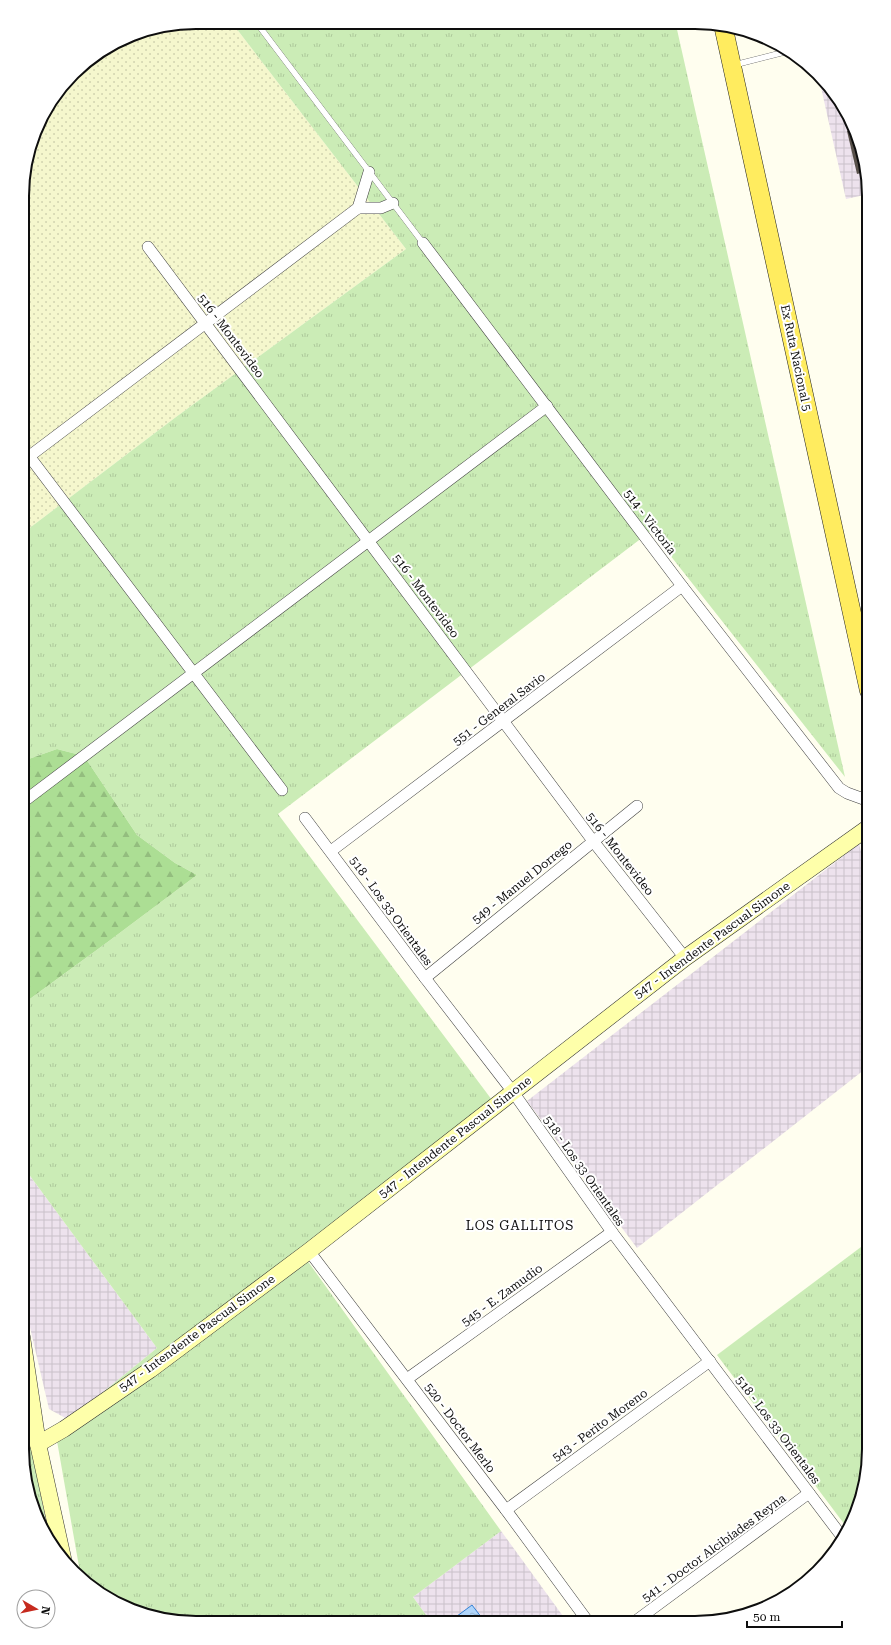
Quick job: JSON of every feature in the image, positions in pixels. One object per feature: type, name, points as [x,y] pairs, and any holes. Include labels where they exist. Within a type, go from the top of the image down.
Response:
[{"type":"main road","name":"Ex Ruta Nacional 5","points":[[724,31],[862,639]]},
{"type":"street","points":[[29,452],[205,323],[358,208],[369,172]]},
{"type":"street","points":[[358,208],[381,208],[393,203]]},
{"type":"street","name":"514 - Victoria","points":[[423,243],[682,586],[839,788],[847,793],[862,798]]},
{"type":"street","name":"516 - Montevideo","points":[[148,247],[593,841],[685,958]]},
{"type":"street","points":[[29,797],[546,406]]},
{"type":"street","points":[[29,460],[282,790]]},
{"type":"street","name":"551 - General Savio","points":[[331,851],[504,722],[682,586]]},
{"type":"street","name":"549 - Manuel Dorrego","points":[[425,978],[637,806]]},
{"type":"street","name":"518 - Los 33 Orientales","points":[[305,818],[513,1092],[612,1232],[840,1534]]},
{"type":"street","name":"547 - Intendente Pascual Simone","points":[[38,1444],[64,1429],[150,1370],[309,1251],[685,958],[862,832]]},
{"type":"street","name":"545 - E. Zamudio","points":[[407,1379],[612,1232]]},
{"type":"street","name":"520 - Doctor Merlo","points":[[309,1251],[506,1510],[584,1616]]},
{"type":"street","name":"543 - Perito Moreno","points":[[506,1510],[710,1361]]},
{"type":"street","points":[[29,1384],[38,1444],[61,1548]]},
{"type":"street","name":"541 - Doctor Alcibíades Reyna","points":[[642,1616],[809,1493]]},
{"type":"lane","points":[[261,29],[423,243]]},
{"type":"lane","points":[[732,66],[782,53]]},
{"type":"shaded area","points":[[821,86],[828,94],[845,122],[859,163],[862,196],[846,199]]},
{"type":"shaded area","points":[[859,844],[862,855],[862,1071],[637,1248],[527,1101]]},
{"type":"shaded area","points":[[29,1174],[157,1348],[69,1420],[49,1409],[29,1323]]},
{"type":"shaded area","points":[[501,1531],[563,1616],[427,1616],[413,1597]]},
{"type":"green space","points":[[237,29],[406,249],[176,417],[29,528],[29,185],[32,163],[46,122],[63,94],[86,70],[112,51],[122,46],[142,38],[174,30]]},
{"type":"green space","points":[[237,29],[677,29],[845,777],[651,531],[278,814],[492,1100],[299,1249],[501,1531],[413,1597],[427,1616],[174,1615],[142,1607],[122,1599],[94,1582],[79,1568],[57,1441],[69,1420],[157,1348],[29,1174],[29,1000],[197,875],[175,863],[137,835],[84,756],[57,749],[29,759],[29,528],[176,417],[406,249]]},
{"type":"green space","points":[[57,749],[84,756],[137,835],[175,863],[197,875],[29,1000],[29,759]]},
{"type":"green space","points":[[862,1246],[862,1460],[856,1493],[844,1524],[717,1355]]},
{"type":"green space","points":[[29,1432],[46,1523],[32,1482],[29,1460]]},
{"type":"water","points":[[472,1605],[480,1616],[457,1616]]},
{"type":"building","points":[[847,131],[848,131],[853,142],[861,173],[857,174]]},
{"type":"district","name":"LOS GALLITOS","points":[[520,1225]]}]
